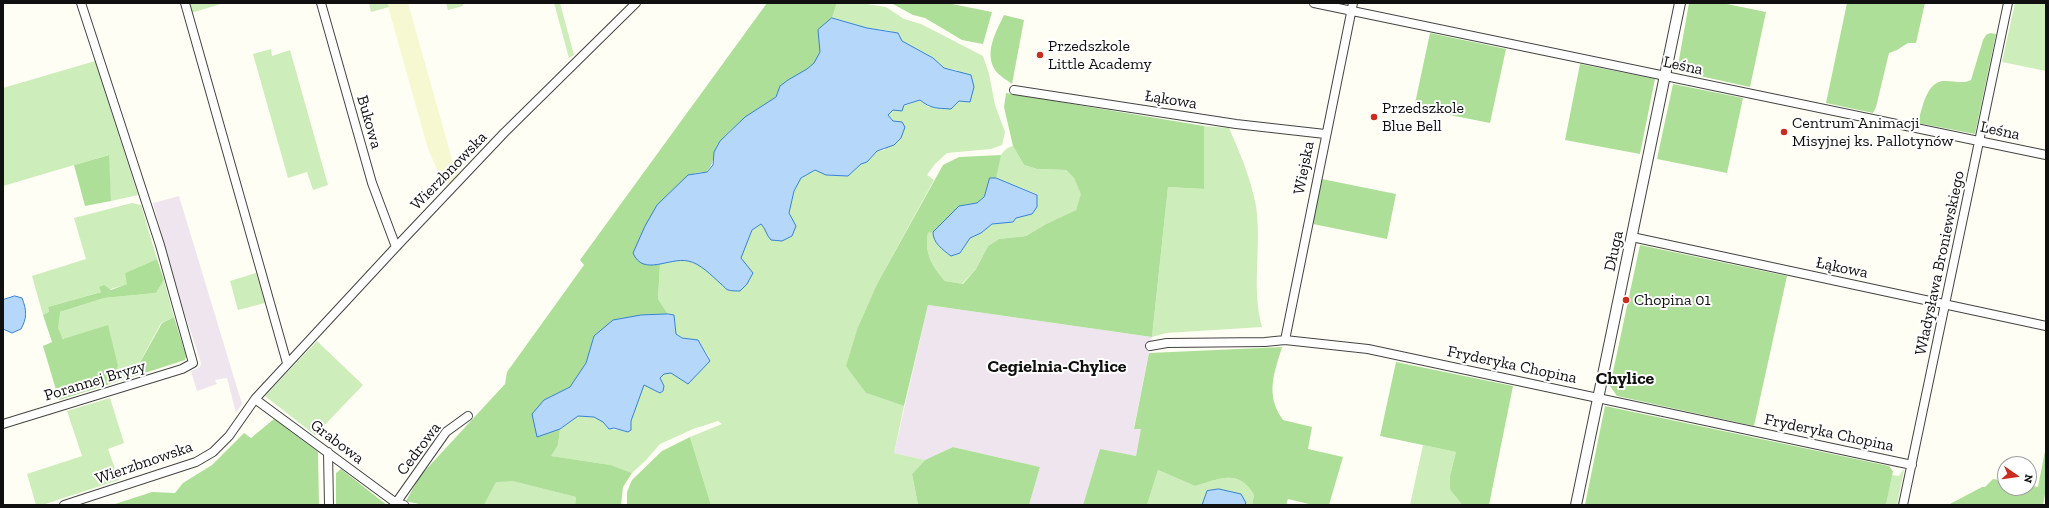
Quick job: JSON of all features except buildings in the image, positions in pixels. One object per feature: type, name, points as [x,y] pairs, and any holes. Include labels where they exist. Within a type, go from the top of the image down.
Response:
[{"type":"street","name":"Porannej Bryzy","points":[[3,424],[182,369],[193,362],[160,245],[82,3]]},
{"type":"street","points":[[185,3],[288,363]]},
{"type":"street","name":"Bukowa","points":[[321,3],[372,183],[396,247]]},
{"type":"street","name":"Wierzbnowska","points":[[64,505],[204,458],[229,436],[255,399],[504,133],[636,3]]},
{"type":"street","name":"Leśna","points":[[1314,3],[1352,7],[1665,77],[1980,140],[2046,155]]},
{"type":"street","name":"Długa","points":[[1576,505],[1680,3]]},
{"type":"street","name":"Władysława Broniewskiego","points":[[1904,505],[2008,3]]},
{"type":"street","name":"Wiejska","points":[[1284,340],[1352,7]]},
{"type":"street","name":"Łąkowa","points":[[1014,90],[1236,124],[1325,134]]},
{"type":"street","name":"Łąkowa","points":[[1632,237],[2046,326]]},
{"type":"street","name":"Fryderyka Chopina","points":[[1150,346],[1167,343],[1265,342],[1284,340],[1368,349],[1912,465]]},
{"type":"street","name":"Grabowa","points":[[255,399],[400,504]]},
{"type":"street","name":"Cedrowa","points":[[400,504],[446,432],[468,416]]},
{"type":"street","points":[[328,452],[329,505]]},
{"type":"shaded area","points":[[179,196],[242,404],[236,413],[227,378],[215,380],[217,384],[197,391],[191,371],[199,368],[201,365],[200,359],[182,306],[153,203]]},
{"type":"shaded area","points":[[928,305],[1152,337],[1134,428],[1142,429],[1136,456],[1100,450],[1083,505],[1029,505],[1040,467],[953,447],[925,460],[894,453]]},
{"type":"green space","points":[[188,3],[224,3],[191,13]]},
{"type":"green space","points":[[369,3],[387,3],[389,7],[371,12]]},
{"type":"green space","points":[[387,3],[408,3],[455,170],[460,173],[447,185],[440,176],[428,149]]},
{"type":"green space","points":[[446,3],[462,3],[463,6],[448,10]]},
{"type":"green space","points":[[554,3],[560,3],[574,55],[569,58]]},
{"type":"green space","points":[[767,3],[837,3],[832,18],[818,30],[820,49],[816,62],[784,83],[773,100],[727,134],[718,144],[712,164],[706,172],[695,173],[645,265],[660,264],[658,299],[668,314],[641,315],[594,336],[586,363],[570,387],[544,400],[537,436],[560,429],[558,445],[551,456],[611,465],[632,473],[623,487],[621,505],[575,505],[576,497],[512,481],[496,482],[484,505],[423,505],[406,501],[420,476],[505,384],[507,372],[584,265],[580,260]]},
{"type":"green space","points":[[837,3],[860,3],[886,7],[904,19],[921,24],[983,56],[989,74],[995,105],[1005,132],[1002,145],[991,149],[947,153],[935,164],[927,175],[934,180],[877,284],[858,327],[866,393],[904,406],[894,453],[925,460],[912,474],[918,505],[711,505],[690,437],[722,424],[718,421],[693,429],[660,444],[632,473],[611,465],[550,456],[558,445],[560,429],[578,416],[594,417],[603,422],[609,429],[631,430],[631,421],[644,384],[659,393],[663,391],[664,386],[660,378],[664,374],[671,373],[688,384],[709,357],[698,340],[682,338],[676,334],[674,315],[668,314],[658,299],[660,264],[678,259],[692,261],[705,269],[727,290],[752,230],[761,224],[765,228],[796,226],[789,213],[794,191],[801,178],[815,170],[826,175],[848,176],[861,164],[867,162],[877,151],[885,150],[893,121],[888,115],[893,110],[920,100],[928,107],[955,106],[959,101],[966,102],[957,70],[944,68],[933,58],[902,41],[891,31],[867,28],[832,18]]},
{"type":"green space","points":[[891,3],[947,3],[992,12],[983,44],[962,40],[925,18],[913,15]]},
{"type":"green space","points":[[1689,3],[1722,3],[1766,12],[1750,87],[1677,71]]},
{"type":"green space","points":[[1847,3],[1925,3],[1916,43],[1908,43],[1889,53],[1876,107],[1873,113],[1826,103]]},
{"type":"green space","points":[[2015,3],[2046,3],[2046,71],[2002,62]]},
{"type":"green space","points":[[1004,15],[1024,20],[1012,84],[996,72],[991,56],[992,42]]},
{"type":"green space","points":[[1430,33],[1506,49],[1490,123],[1414,108]]},
{"type":"green space","points":[[1990,33],[1996,34],[1975,134],[1918,123],[1926,96],[1934,85],[1946,81],[1962,82],[1971,80],[1983,40],[1986,35]]},
{"type":"green space","points":[[271,49],[272,56],[290,50],[328,185],[313,190],[307,172],[288,178],[253,54]]},
{"type":"green space","points":[[95,61],[138,195],[111,201],[108,155],[3,186],[3,88]]},
{"type":"green space","points":[[1580,64],[1655,79],[1640,154],[1565,140]]},
{"type":"green space","points":[[1673,84],[1743,98],[1727,173],[1657,159]]},
{"type":"green space","points":[[1006,93],[1204,126],[1204,189],[1168,187],[1152,337],[928,305],[904,406],[866,393],[846,366],[858,327],[877,284],[943,165],[959,157],[1001,155],[996,178],[990,178],[984,197],[977,203],[959,206],[933,232],[928,233],[927,247],[930,259],[936,270],[945,281],[963,284],[976,269],[988,246],[999,239],[1026,236],[1046,224],[1076,210],[1081,194],[1074,178],[1066,170],[1037,169],[1024,165],[1013,146],[1004,107]]},
{"type":"green space","points":[[1204,126],[1229,128],[1251,186],[1258,221],[1257,297],[1262,327],[1166,333],[1152,337],[1168,187],[1204,189]]},
{"type":"green space","points":[[1013,146],[1024,165],[1037,169],[1066,170],[1074,178],[1082,194],[1076,210],[1046,224],[1026,236],[999,239],[988,246],[976,269],[962,284],[945,281],[936,270],[930,259],[927,247],[928,233],[933,232],[937,243],[951,256],[960,253],[970,238],[981,233],[992,224],[1013,222],[1016,218],[1032,214],[1037,194],[996,178],[998,163],[1002,154],[1005,150]]},
{"type":"green space","points":[[109,155],[111,201],[85,206],[74,165]]},
{"type":"green space","points":[[1322,179],[1396,194],[1387,239],[1313,224]]},
{"type":"green space","points":[[132,203],[141,205],[157,259],[125,273],[128,284],[48,307],[49,313],[43,315],[32,276],[86,259],[74,218]]},
{"type":"green space","points":[[1640,245],[1787,276],[1754,426],[1617,396],[1610,386]]},
{"type":"green space","points":[[157,259],[164,280],[156,293],[104,298],[60,312],[58,328],[63,339],[108,325],[118,366],[110,384],[59,400],[43,346],[52,342],[43,315],[49,312],[48,307],[101,292],[99,287],[104,285],[111,290],[127,284],[125,273]]},
{"type":"green space","points":[[256,273],[265,303],[238,310],[230,281]]},
{"type":"green space","points":[[164,280],[174,317],[161,323],[132,377],[110,384],[118,366],[66,341],[59,332],[57,325],[58,315],[60,312],[104,298],[156,293]]},
{"type":"green space","points":[[174,317],[186,356],[185,360],[132,377],[162,323]]},
{"type":"green space","points":[[317,341],[363,385],[315,435],[265,396]]},
{"type":"green space","points":[[1282,347],[1276,366],[1273,384],[1274,402],[1277,411],[1283,420],[1312,427],[1308,449],[1343,457],[1329,505],[1313,505],[1288,499],[1286,505],[1252,505],[1254,495],[1242,481],[1235,478],[1220,479],[1195,486],[1158,470],[1147,505],[1083,505],[1100,449],[1136,456],[1141,429],[1134,429],[1149,353]]},
{"type":"green space","points":[[1396,362],[1513,386],[1489,505],[1462,505],[1450,489],[1450,476],[1456,452],[1380,436]]},
{"type":"green space","points":[[110,398],[124,443],[108,449],[119,480],[42,505],[36,505],[27,474],[82,456],[67,411]]},
{"type":"green space","points":[[1605,406],[1889,466],[1893,471],[1886,505],[1585,505]]},
{"type":"green space","points":[[274,419],[318,452],[319,505],[112,505],[152,492],[175,493],[183,483],[212,465],[244,433],[251,438]]},
{"type":"green space","points":[[690,437],[711,505],[627,505],[627,492],[632,480],[662,451]]},
{"type":"green space","points":[[1423,445],[1456,452],[1450,476],[1455,496],[1462,505],[1410,505]]},
{"type":"green space","points":[[2046,446],[2046,489],[2043,505],[1948,505],[1982,487],[1985,487],[1993,479],[1997,480],[1997,496],[2037,496]]},
{"type":"green space","points":[[953,447],[1040,467],[1029,505],[918,505],[912,474],[925,460]]},
{"type":"green space","points":[[341,469],[387,505],[336,505],[336,473]]},
{"type":"green space","points":[[1158,470],[1195,486],[1220,479],[1235,478],[1242,481],[1254,495],[1252,505],[1147,505]]},
{"type":"green space","points":[[1903,470],[1897,505],[1886,505],[1892,475],[1899,476]]},
{"type":"green space","points":[[496,481],[512,481],[576,497],[575,505],[484,505]]},
{"type":"water","points":[[832,18],[867,28],[898,33],[902,41],[933,58],[944,68],[971,75],[974,87],[970,102],[959,101],[951,109],[931,107],[920,100],[904,105],[902,111],[893,110],[888,115],[893,121],[902,122],[905,127],[901,138],[894,145],[877,151],[867,162],[861,164],[848,176],[826,175],[815,170],[801,178],[794,191],[789,213],[796,226],[792,236],[782,241],[771,240],[761,224],[752,230],[741,258],[753,273],[747,284],[740,291],[731,291],[727,289],[706,270],[692,262],[681,260],[650,265],[643,264],[637,260],[633,253],[645,226],[657,205],[688,175],[707,172],[713,165],[714,152],[720,141],[745,117],[776,97],[780,86],[814,63],[820,52],[818,30]]},
{"type":"water","points":[[990,178],[996,178],[1037,195],[1037,207],[1032,214],[1016,218],[1013,222],[992,224],[981,233],[970,238],[960,253],[951,256],[936,243],[933,232],[959,206],[977,203],[984,197]]},
{"type":"water","points":[[15,296],[22,298],[26,314],[21,329],[12,333],[3,329],[3,300]]},
{"type":"water","points":[[641,315],[674,315],[676,334],[682,338],[698,340],[710,361],[688,384],[671,373],[664,374],[660,378],[664,386],[663,391],[660,393],[644,385],[631,421],[631,430],[628,432],[614,428],[609,429],[603,422],[594,417],[578,416],[560,429],[537,437],[532,414],[544,400],[570,387],[586,363],[594,336],[613,320]]},
{"type":"water","points":[[1219,489],[1241,494],[1246,503],[1244,505],[1202,505],[1207,491]]},
{"type":"place","name":"Przedszkole Little Academy","points":[[1040,55]]},
{"type":"place","name":"Przedszkole Blue Bell","points":[[1374,117]]},
{"type":"place","name":"Centrum Animacji Misyjnej ks. Pallotynów","points":[[1784,132]]},
{"type":"place","name":"Chopina 01","points":[[1626,300]]},
{"type":"district","name":"Cegielnia-Chylice","points":[[1057,367]]},
{"type":"district","name":"Chylice","points":[[1625,379]]}]
